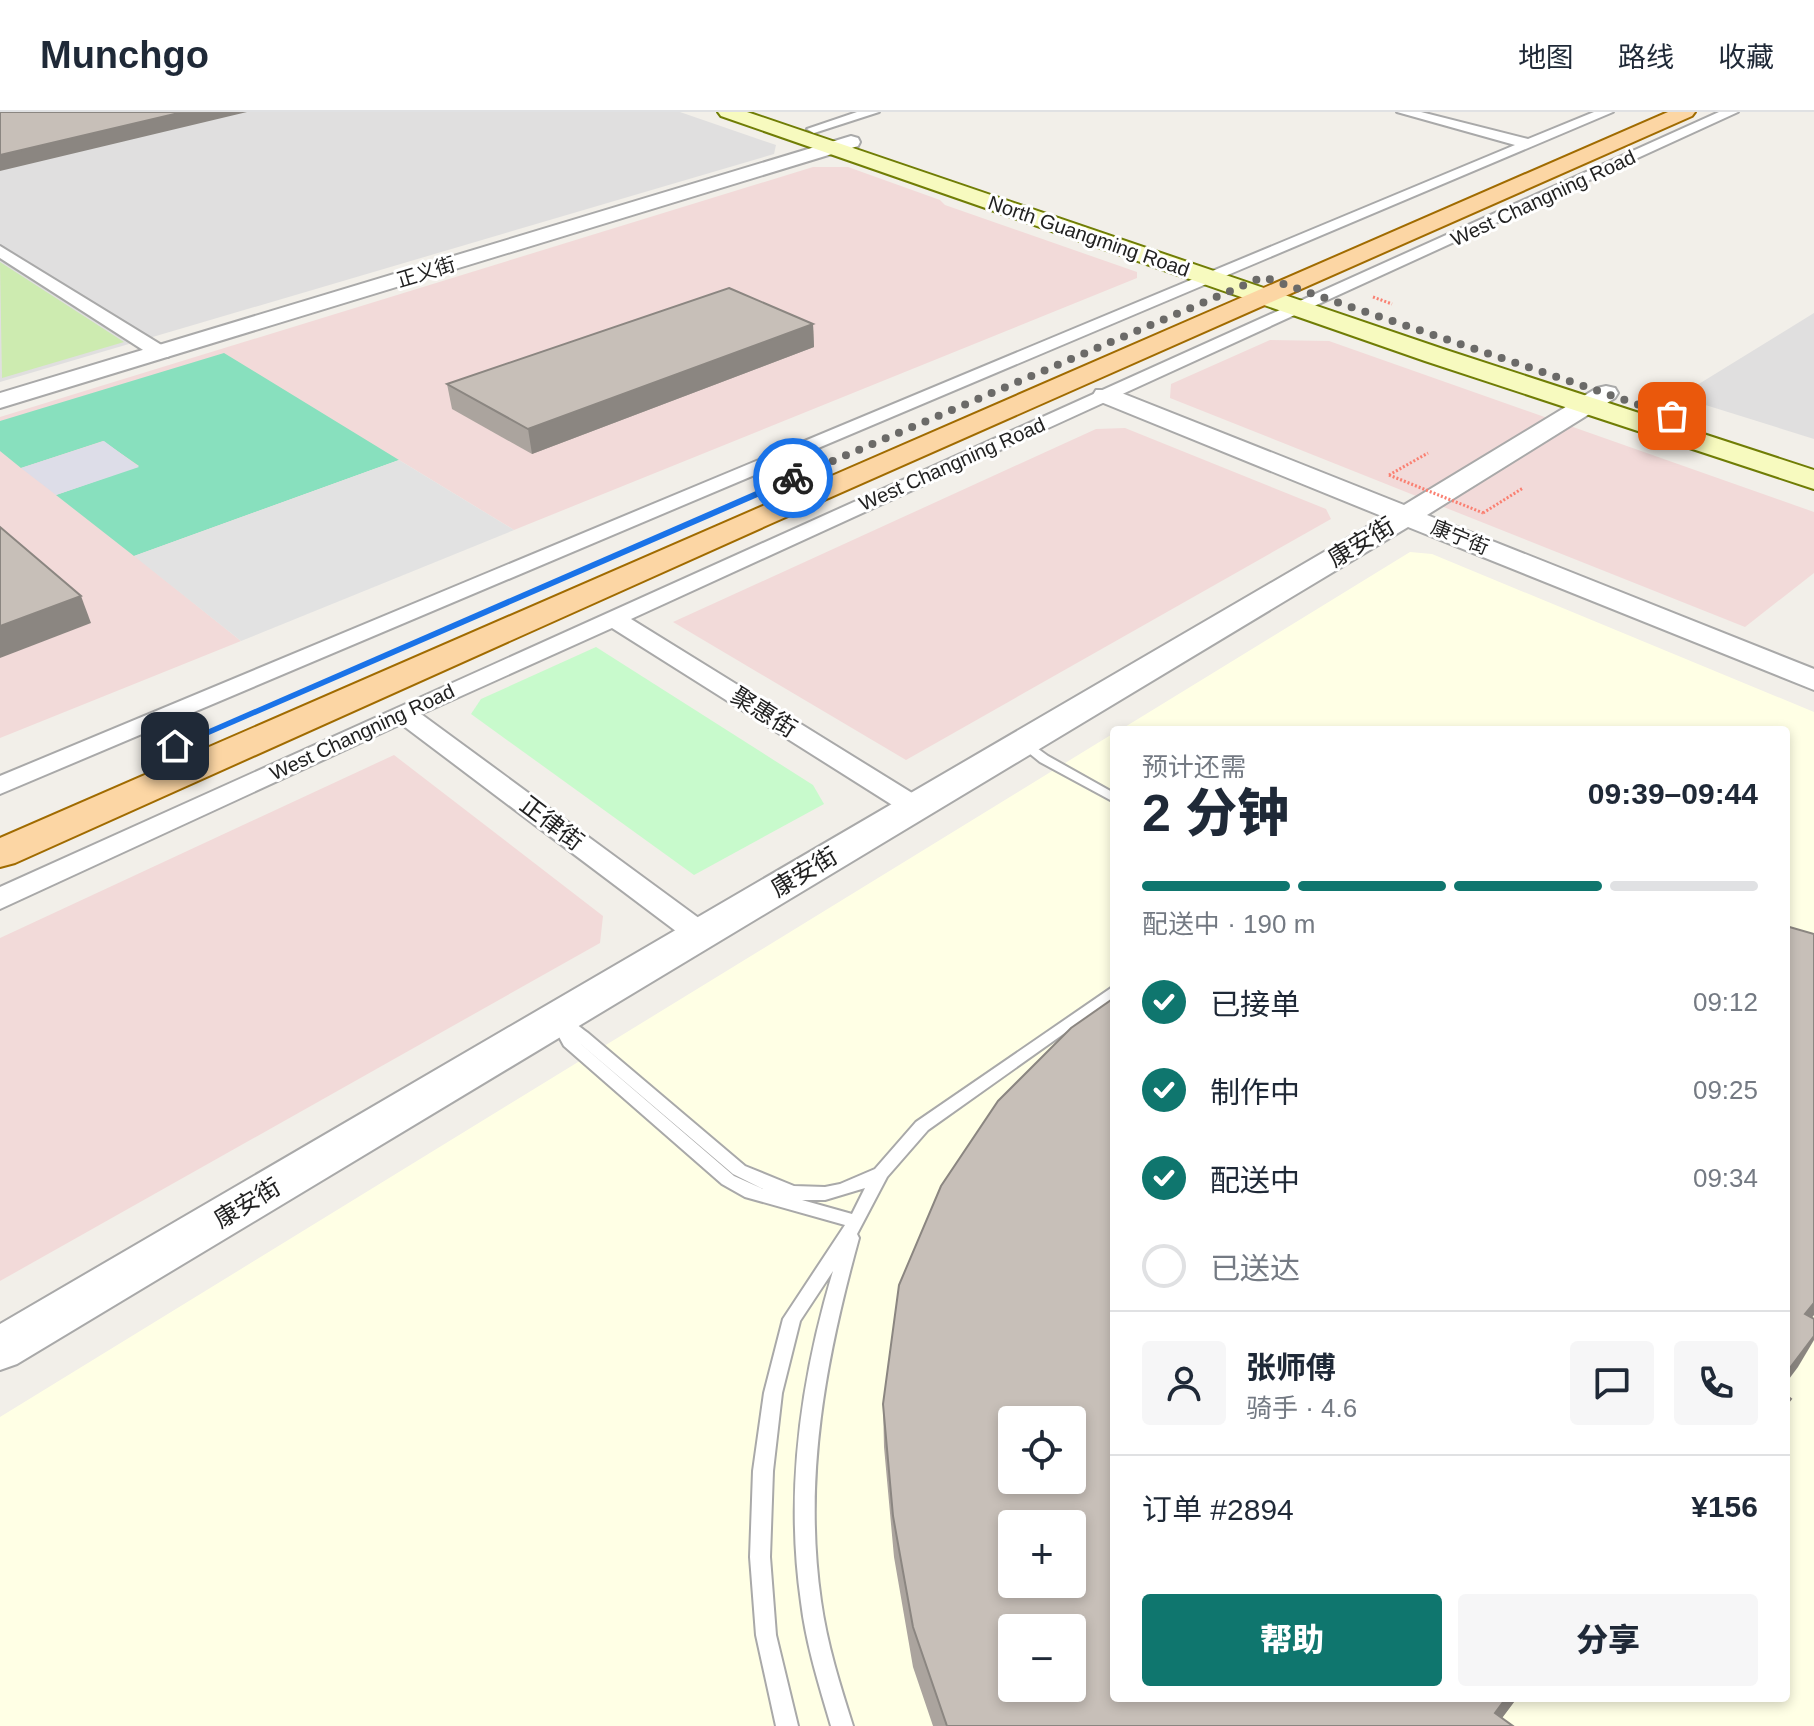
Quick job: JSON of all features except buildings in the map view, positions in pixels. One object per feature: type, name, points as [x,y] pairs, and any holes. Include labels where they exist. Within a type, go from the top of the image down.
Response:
[{"type":"main road","name":"North Guangming Road","points":[[728,112],[842,145],[1265,287],[1434,355],[1814,463]]},
{"type":"main road","name":"North Guangming Road","points":[[764,112],[814,129],[842,145]]},
{"type":"main road","name":"West Changning Road","points":[[0,854],[1265,287],[1644,112]]},
{"type":"main road","name":"West Changning Road","points":[[0,822],[1685,112]]},
{"type":"main road","name":"North Guangming Road","points":[[1596,399],[1814,480]]},
{"type":"street","points":[[814,129],[872,112]]},
{"type":"street","points":[[1404,112],[1529,144]]},
{"type":"street","name":"West Changning Road","points":[[0,899],[1105,395],[1265,287],[1529,144],[1606,112]]},
{"type":"street","name":"West Changning Road","points":[[0,786],[1265,287],[1731,112]]},
{"type":"street","name":"正义街","points":[[2,399],[842,145]]},
{"type":"street","points":[[0,251],[161,353]]},
{"type":"street","name":"康宁街","points":[[1105,395],[1814,680]]},
{"type":"street","name":"康安街","points":[[0,1349],[1406,516],[1596,399]]},
{"type":"street","name":"聚惠街","points":[[613,618],[915,807]]},
{"type":"street","name":"正律街","points":[[403,713],[700,934]]},
{"type":"lane","points":[[1023,742],[1054,754],[1110,787]]},
{"type":"lane","points":[[1023,742],[1044,759],[1110,796]]},
{"type":"lane","points":[[787,1726],[766,1635],[761,1573],[765,1455],[773,1393],[792,1319],[856,1222],[881,1173],[922,1126],[1110,994]]},
{"type":"lane","points":[[556,1020],[583,1037],[739,1170],[761,1182],[809,1197],[848,1189],[881,1173]]},
{"type":"lane","points":[[556,1020],[569,1042],[728,1180],[751,1192],[856,1222]]},
{"type":"lane","points":[[842,1726],[811,1614],[803,1537],[804,1452],[820,1347],[856,1222]]},
{"type":"path","points":[[1428,453],[1389,475],[1483,513],[1523,488]]},
{"type":"shaded area","points":[[0,112],[680,112],[776,145],[774,154],[0,382]]},
{"type":"shaded area","points":[[813,167],[848,167],[940,200],[945,205],[1137,272],[1137,278],[514,530],[399,460],[135,556],[241,641],[0,738],[0,417]]},
{"type":"shaded area","points":[[1814,313],[1814,439],[1699,403],[1689,390]]},
{"type":"shaded area","points":[[1270,340],[1329,341],[1814,512],[1814,573],[1745,627],[1170,398],[1171,384]]},
{"type":"shaded area","points":[[1125,428],[1326,509],[1331,519],[906,760],[673,622],[1096,429]]},
{"type":"shaded area","points":[[104,441],[139,467],[56,495],[21,468]]},
{"type":"shaded area","points":[[399,460],[514,530],[241,641],[134,556]]},
{"type":"shaded area","points":[[1410,552],[1432,554],[1814,712],[1814,1726],[0,1726],[0,1417],[1110,735],[1110,1702],[1790,1702],[1790,726],[1127,726]]},
{"type":"shaded area","points":[[394,755],[603,916],[600,943],[0,1281],[0,938]]},
{"type":"green space","points":[[0,262],[124,342],[2,378]]},
{"type":"green space","points":[[224,353],[399,460],[134,556],[56,495],[139,466],[103,441],[21,468],[0,451],[0,421]]},
{"type":"green space","points":[[596,647],[813,785],[824,804],[694,875],[471,714],[481,699]]},
{"type":"way so far","points":[[793,478],[1263,277],[1672,416]]},
{"type":"route","points":[[175,746],[793,478]]}]
